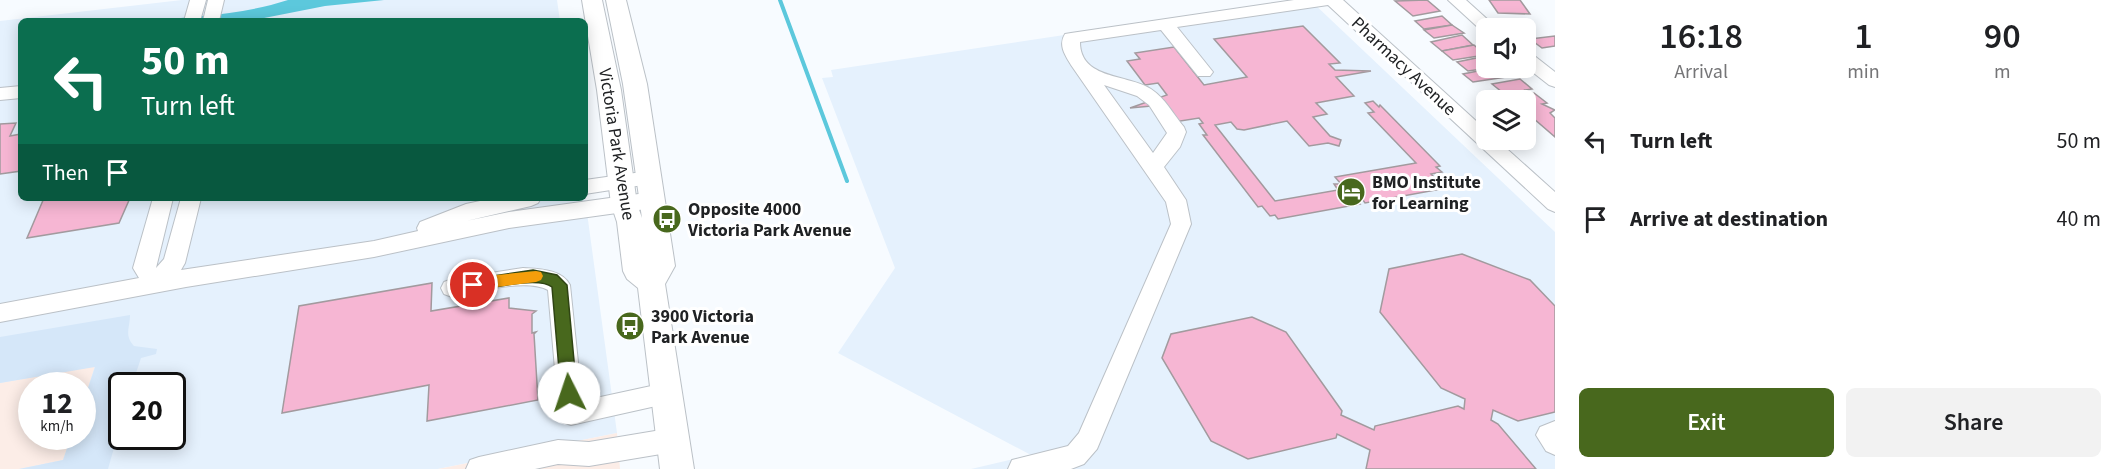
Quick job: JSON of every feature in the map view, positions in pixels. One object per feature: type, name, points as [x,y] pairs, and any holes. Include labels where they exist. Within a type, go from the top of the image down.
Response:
[{"type":"main road","name":"Victoria Park Avenue","points":[[592,0],[609,90],[622,193],[630,222],[637,271],[651,283]]},
{"type":"main road","name":"Victoria Park Avenue","points":[[616,0],[634,84],[661,266],[651,283],[675,455]]},
{"type":"street","points":[[1021,469],[1075,456],[1088,441],[1155,288],[1180,224],[1176,200],[1071,50],[1071,38],[1327,0]]},
{"type":"street","name":"Pharmacy Avenue","points":[[1333,0],[1555,204]]},
{"type":"street","points":[[1456,0],[1477,18]]},
{"type":"street","points":[[1165,24],[1204,72]]},
{"type":"street","points":[[1536,66],[1555,81]]},
{"type":"street","points":[[1087,74],[1143,92],[1156,103],[1177,132],[1173,142],[1153,167]]},
{"type":"street","points":[[0,94],[18,92]]},
{"type":"street","points":[[588,187],[622,193]]},
{"type":"street","points":[[0,312],[154,284],[374,249],[622,193],[651,189]]},
{"type":"street","points":[[154,284],[144,268],[162,201]]},
{"type":"street","points":[[154,284],[174,263],[190,201]]},
{"type":"street","points":[[374,249],[473,210],[516,201]]},
{"type":"street","points":[[452,288],[533,276],[552,279],[559,285],[571,414],[665,394]]},
{"type":"street","points":[[1555,434],[1549,435],[1555,443]]},
{"type":"street","points":[[479,469],[558,452],[589,462],[675,455]]},
{"type":"shaded area","points":[[182,0],[557,0],[560,18],[26,18]]},
{"type":"shaded area","points":[[1297,0],[1310,0],[1555,232],[1555,469],[971,469],[1031,455],[838,353],[895,268],[822,78],[833,77],[831,70]]},
{"type":"shaded area","points":[[18,19],[18,201],[585,201],[617,433],[438,469],[0,469],[0,21]]},
{"type":"shaded area","points":[[130,315],[128,335],[134,346],[157,349],[156,354],[141,358],[136,372],[108,372],[108,450],[113,450],[108,469],[19,469],[63,460],[66,450],[96,450],[96,372],[93,372],[95,367],[65,372],[18,372],[18,380],[0,383],[0,337]]},
{"type":"shaded area","points":[[95,366],[93,372],[61,372]]},
{"type":"shaded area","points":[[18,380],[18,450],[66,450],[63,460],[19,469],[0,469],[0,383]]},
{"type":"shaded area","points":[[617,433],[620,469],[438,469]]},
{"type":"water","points":[[288,0],[384,0],[325,6],[264,18],[180,18],[236,12]]},
{"type":"building","points":[[1427,0],[1440,11],[1413,16],[1395,1]]},
{"type":"building","points":[[1489,0],[1520,0],[1530,14],[1498,13]]},
{"type":"building","points":[[1442,16],[1452,25],[1424,29],[1415,21]]},
{"type":"building","points":[[1452,25],[1464,33],[1434,38],[1424,30]]},
{"type":"building","name":"BMO Institute for Learning","points":[[1303,26],[1340,63],[1329,64],[1335,70],[1371,71],[1336,77],[1354,96],[1316,103],[1327,114],[1313,117],[1330,136],[1341,140],[1339,146],[1328,143],[1309,146],[1287,121],[1244,130],[1237,129],[1231,122],[1215,125],[1275,201],[1338,190],[1334,184],[1341,184],[1335,177],[1416,163],[1368,113],[1374,112],[1365,103],[1373,101],[1379,107],[1380,105],[1440,166],[1436,167],[1442,172],[1431,174],[1441,184],[1437,185],[1441,189],[1365,203],[1363,200],[1357,201],[1360,204],[1278,219],[1275,215],[1270,216],[1262,206],[1258,207],[1203,135],[1207,135],[1199,124],[1203,123],[1199,118],[1174,122],[1162,105],[1130,108],[1167,95],[1158,83],[1145,85],[1127,61],[1140,59],[1135,53],[1174,47],[1204,85],[1247,77],[1214,39]]},
{"type":"building","points":[[1462,35],[1473,45],[1442,51],[1431,42]]},
{"type":"building","points":[[1555,36],[1555,46],[1542,48],[1536,44],[1536,38]]},
{"type":"building","points":[[1474,45],[1476,56],[1453,60],[1442,51]]},
{"type":"building","points":[[1476,58],[1476,70],[1468,71],[1457,62]]},
{"type":"building","points":[[1476,71],[1476,78],[1500,78],[1473,82],[1463,74]]},
{"type":"building","points":[[1520,79],[1532,89],[1500,90],[1492,84]]},
{"type":"building","points":[[1536,95],[1547,103],[1542,104],[1555,110],[1550,113],[1555,118],[1555,137],[1536,121]]},
{"type":"building","points":[[16,123],[10,136],[18,135],[18,171],[0,174],[0,124]]},
{"type":"building","points":[[43,201],[129,201],[119,223],[27,238]]},
{"type":"building","points":[[1462,254],[1530,280],[1555,306],[1555,412],[1518,421],[1493,410],[1491,420],[1498,424],[1536,469],[1366,469],[1370,450],[1337,434],[1336,438],[1248,459],[1211,441],[1162,358],[1171,334],[1252,317],[1286,332],[1342,411],[1341,415],[1374,430],[1375,426],[1458,406],[1464,409],[1465,399],[1441,388],[1380,312],[1389,269]]},
{"type":"building","points":[[432,283],[431,311],[509,298],[509,308],[536,311],[532,314],[532,333],[536,332],[534,334],[538,400],[427,421],[429,385],[282,413],[299,306]]},
{"type":"waterway","points":[[780,0],[847,181]]},
{"type":"slow traffic","points":[[497,281],[536,276]]},
{"type":"place","name":"BMO Institute for Learning","points":[[1351,192]]},
{"type":"place","name":"Opposite 4000 Victoria Park Avenue","points":[[667,219]]},
{"type":"place","name":"3900 Victoria Park Avenue","points":[[630,326]]},
{"type":"route","points":[[473,285],[533,276],[552,279],[559,285],[569,393]]}]
